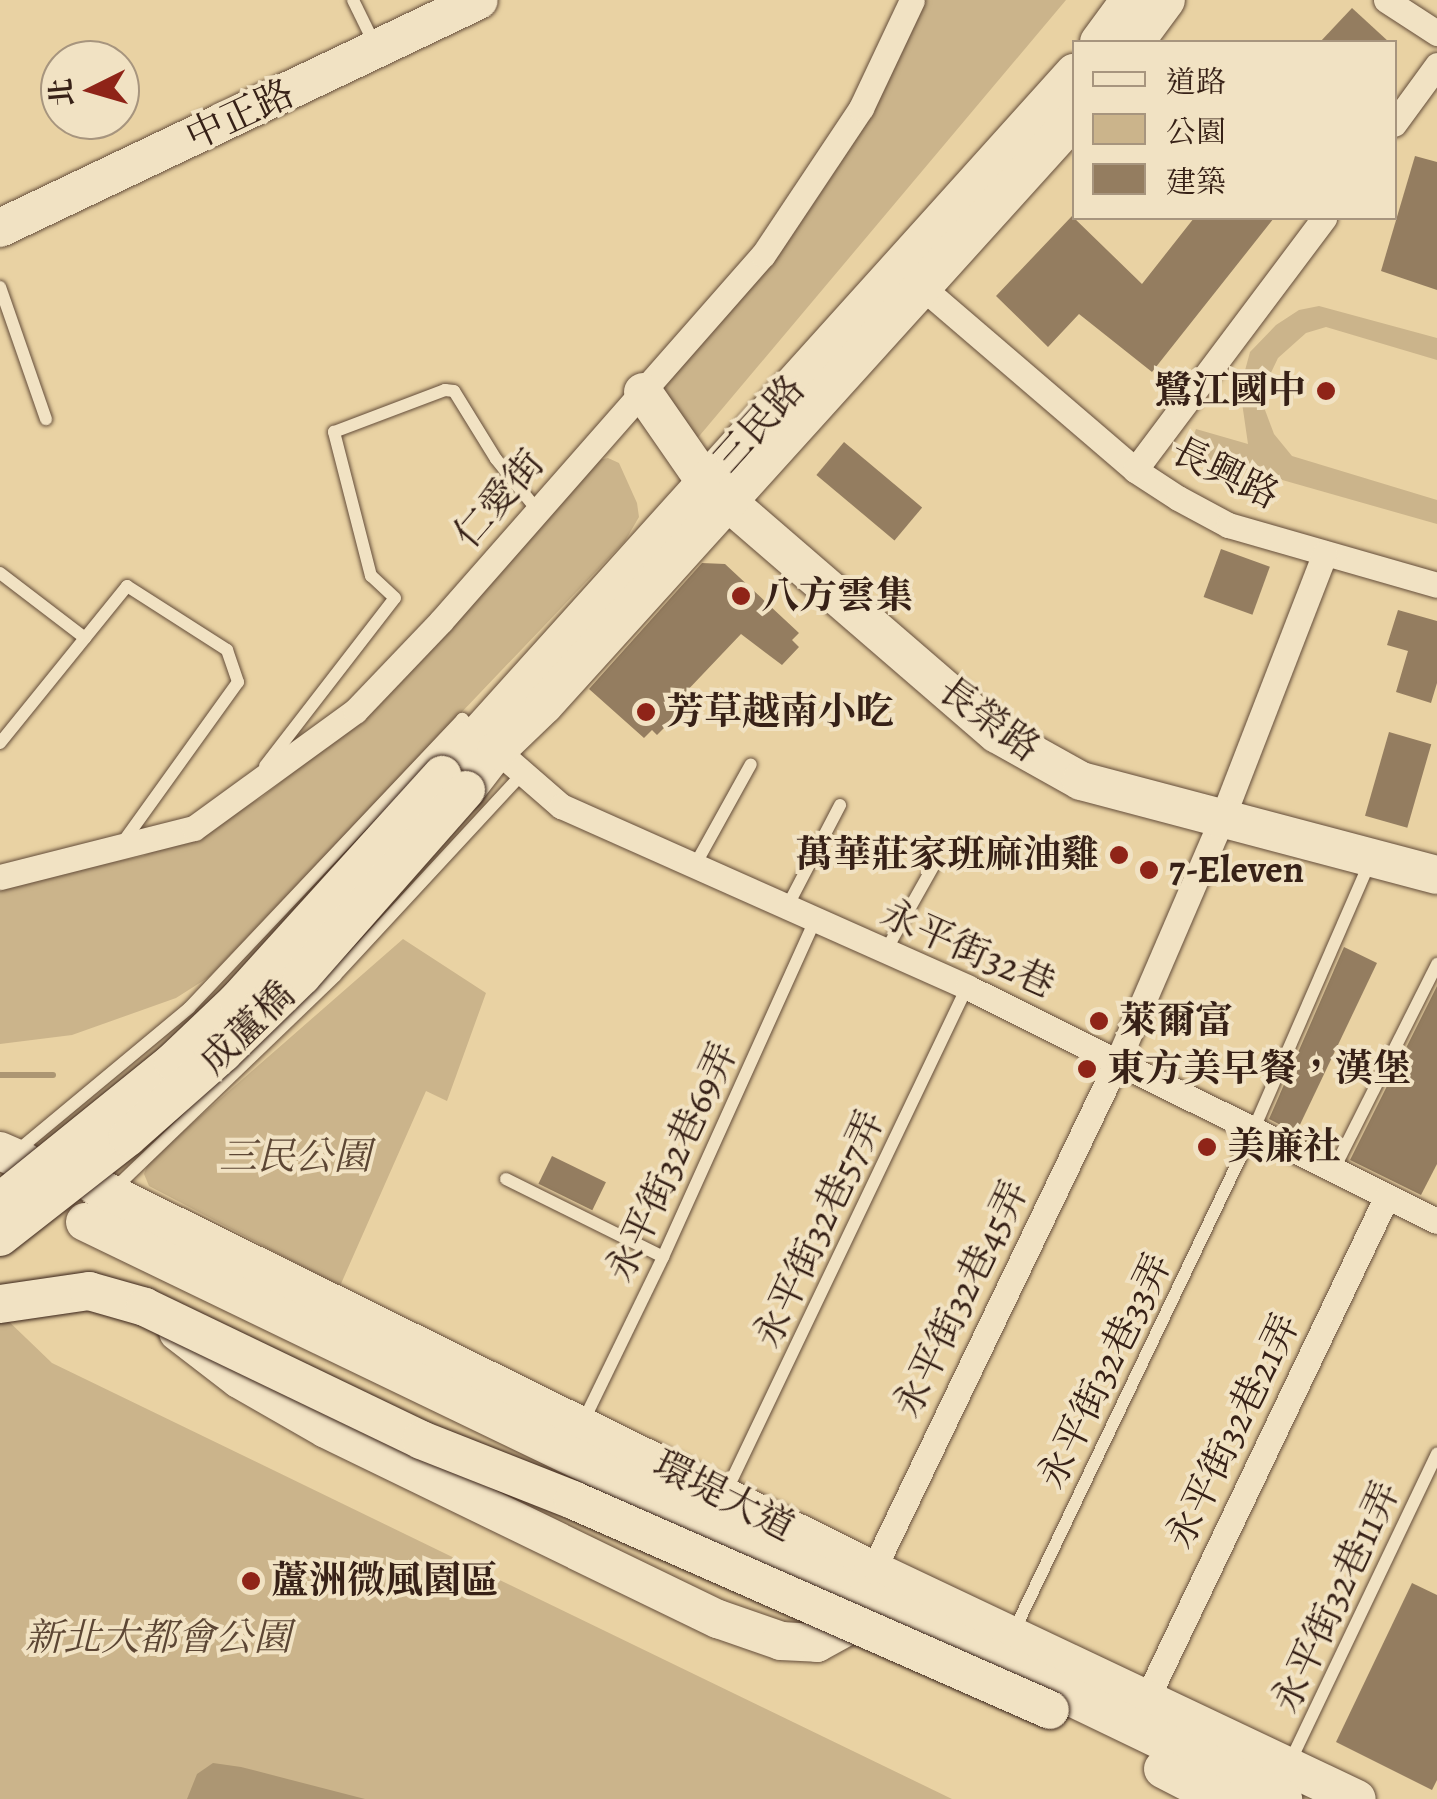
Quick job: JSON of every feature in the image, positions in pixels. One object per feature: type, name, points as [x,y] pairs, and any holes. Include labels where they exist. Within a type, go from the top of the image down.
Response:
[{"type":"main road","name":"中正路","points":[[0,228],[479,0]]},
{"type":"main road","points":[[1100,40],[1130,0]]},
{"type":"main road","points":[[1136,40],[1166,0]]},
{"type":"main road","name":"三民路","points":[[454,783],[499,752],[1072,75]]},
{"type":"main road","name":"三民路","points":[[716,492],[924,288],[1072,120]]},
{"type":"main road","name":"長榮路","points":[[643,392],[716,492],[997,734],[1081,782],[1370,861],[1437,875]]},
{"type":"main road","name":"成蘆橋","points":[[0,1202],[173,1062],[454,783]]},
{"type":"main road","name":"成蘆橋","points":[[0,1237],[128,1137],[224,1053],[302,976],[454,783]]},
{"type":"main road","name":"環堤大道","points":[[91,1199],[582,1424],[724,1496],[868,1584],[1012,1635],[1147,1698],[1286,1782]]},
{"type":"main road","name":"環堤大道","points":[[91,1199],[868,1584],[1286,1782],[1357,1799]]},
{"type":"main road","points":[[0,1304],[89,1291],[145,1307],[421,1440],[574,1500],[1050,1710],[1221,1799]]},
{"type":"main road","points":[[145,1307],[238,1379],[326,1428],[718,1619],[781,1640],[817,1642],[851,1624],[868,1584]]},
{"type":"street","name":"仁愛街","points":[[0,877],[194,828],[355,711],[538,511],[763,255],[860,108],[912,0]]},
{"type":"street","points":[[1386,0],[1437,32]]},
{"type":"street","points":[[1397,120],[1437,65]]},
{"type":"street","points":[[1135,470],[1322,220]]},
{"type":"street","name":"長興路","points":[[924,288],[1135,470],[1228,525],[1437,585]]},
{"type":"street","name":"永平街32巷45弄","points":[[868,1584],[1118,1060],[1221,821],[1325,553]]},
{"type":"street","name":"永平街32巷","points":[[499,752],[561,806],[967,987],[1118,1060],[1252,1132],[1434,1214]]},
{"type":"street","name":"永平街32巷21弄","points":[[1147,1698],[1388,1196]]},
{"type":"lane","points":[[353,0],[377,49]]},
{"type":"lane","points":[[0,287],[46,419]]},
{"type":"lane","points":[[245,793],[395,598],[371,576],[334,432],[445,390],[454,391],[496,458],[538,511]]},
{"type":"lane","points":[[0,573],[85,638]]},
{"type":"lane","points":[[0,742],[126,586],[227,650],[238,682],[120,847]]},
{"type":"lane","points":[[462,719],[499,752],[334,976],[148,1152],[91,1199],[36,1202],[12,1156],[188,1008],[462,719]]},
{"type":"lane","points":[[695,865],[751,764]]},
{"type":"lane","points":[[787,907],[840,805]]},
{"type":"lane","name":"永平街32巷33弄","points":[[1012,1635],[1252,1132],[1370,861]]},
{"type":"lane","points":[[885,952],[934,865]]},
{"type":"lane","name":"永平街32巷69弄","points":[[582,1424],[663,1258],[814,922]]},
{"type":"lane","points":[[1333,1171],[1437,964]]},
{"type":"lane","name":"永平街32巷57弄","points":[[724,1496],[967,987]]},
{"type":"lane","points":[[506,1179],[663,1258]]},
{"type":"lane","name":"永平街32巷11弄","points":[[1286,1782],[1437,1454]]},
{"type":"green space","points":[[920,0],[1066,0],[685,453],[643,392],[776,236]]},
{"type":"green space","points":[[1319,306],[1437,338],[1437,360],[1326,327],[1306,333],[1278,358],[1266,383],[1265,410],[1274,434],[1292,456],[1437,500],[1437,524],[1187,453],[1196,429],[1248,444],[1240,389],[1250,352],[1276,325],[1299,310]]},
{"type":"green space","points":[[608,458],[619,463],[637,503],[639,517],[625,541],[209,977],[176,998],[72,1035],[0,1044],[0,885],[143,856],[261,798],[359,719],[598,460]]},
{"type":"green space","name":"三民公園","points":[[403,939],[486,993],[447,1101],[426,1091],[340,1286],[149,1186],[144,1174],[149,1161]]},
{"type":"green space","name":"蘆洲微風園區","points":[[0,1313],[52,1363],[952,1799],[0,1799]]},
{"type":"shaded area","points":[[213,1763],[365,1799],[187,1799],[197,1774]]},
{"type":"building","points":[[1352,8],[1387,40],[1322,40]]},
{"type":"building","points":[[1415,156],[1437,162],[1437,290],[1381,271]]},
{"type":"building","points":[[1072,216],[1142,284],[1192,220],[1272,220],[1152,372],[1079,314],[1048,347],[996,296]]},
{"type":"building","points":[[844,442],[922,508],[894,541],[816,475]]},
{"type":"building","points":[[1221,549],[1270,567],[1252,615],[1204,597]]},
{"type":"building","points":[[702,563],[725,564],[799,633],[792,640],[799,647],[782,665],[741,634],[683,695],[679,701],[685,707],[657,735],[652,730],[644,738],[589,689]]},
{"type":"building","points":[[1398,610],[1437,621],[1437,683],[1431,703],[1396,692],[1408,651],[1387,645]]},
{"type":"building","points":[[1389,732],[1431,744],[1407,828],[1365,816]]},
{"type":"building","points":[[1344,947],[1377,963],[1296,1133],[1269,1119]]},
{"type":"building","points":[[1437,986],[1437,1164],[1421,1195],[1350,1160]]},
{"type":"building","points":[[552,1156],[606,1182],[592,1210],[538,1184]]},
{"type":"building","points":[[1412,1583],[1437,1595],[1437,1780],[1432,1790],[1336,1742]]},
{"type":"waterway","points":[[0,1075],[53,1075]]},
{"type":"place","name":"鷺江國中","points":[[1326,391]]},
{"type":"place","name":"八方雲集","points":[[741,596]]},
{"type":"place","name":"芳草越南小吃","points":[[646,712]]},
{"type":"place","name":"萬華莊家班麻油雞","points":[[1119,855]]},
{"type":"place","name":"7-Eleven","points":[[1149,870]]},
{"type":"place","name":"萊爾富","points":[[1099,1021]]},
{"type":"place","name":"東方美早餐，漢堡","points":[[1087,1069]]},
{"type":"place","name":"美廉社","points":[[1207,1147]]},
{"type":"place","name":"蘆洲微風園區","points":[[251,1581]]},
{"type":"park label","name":"新北大都會公園","points":[[158,1638]]}]
